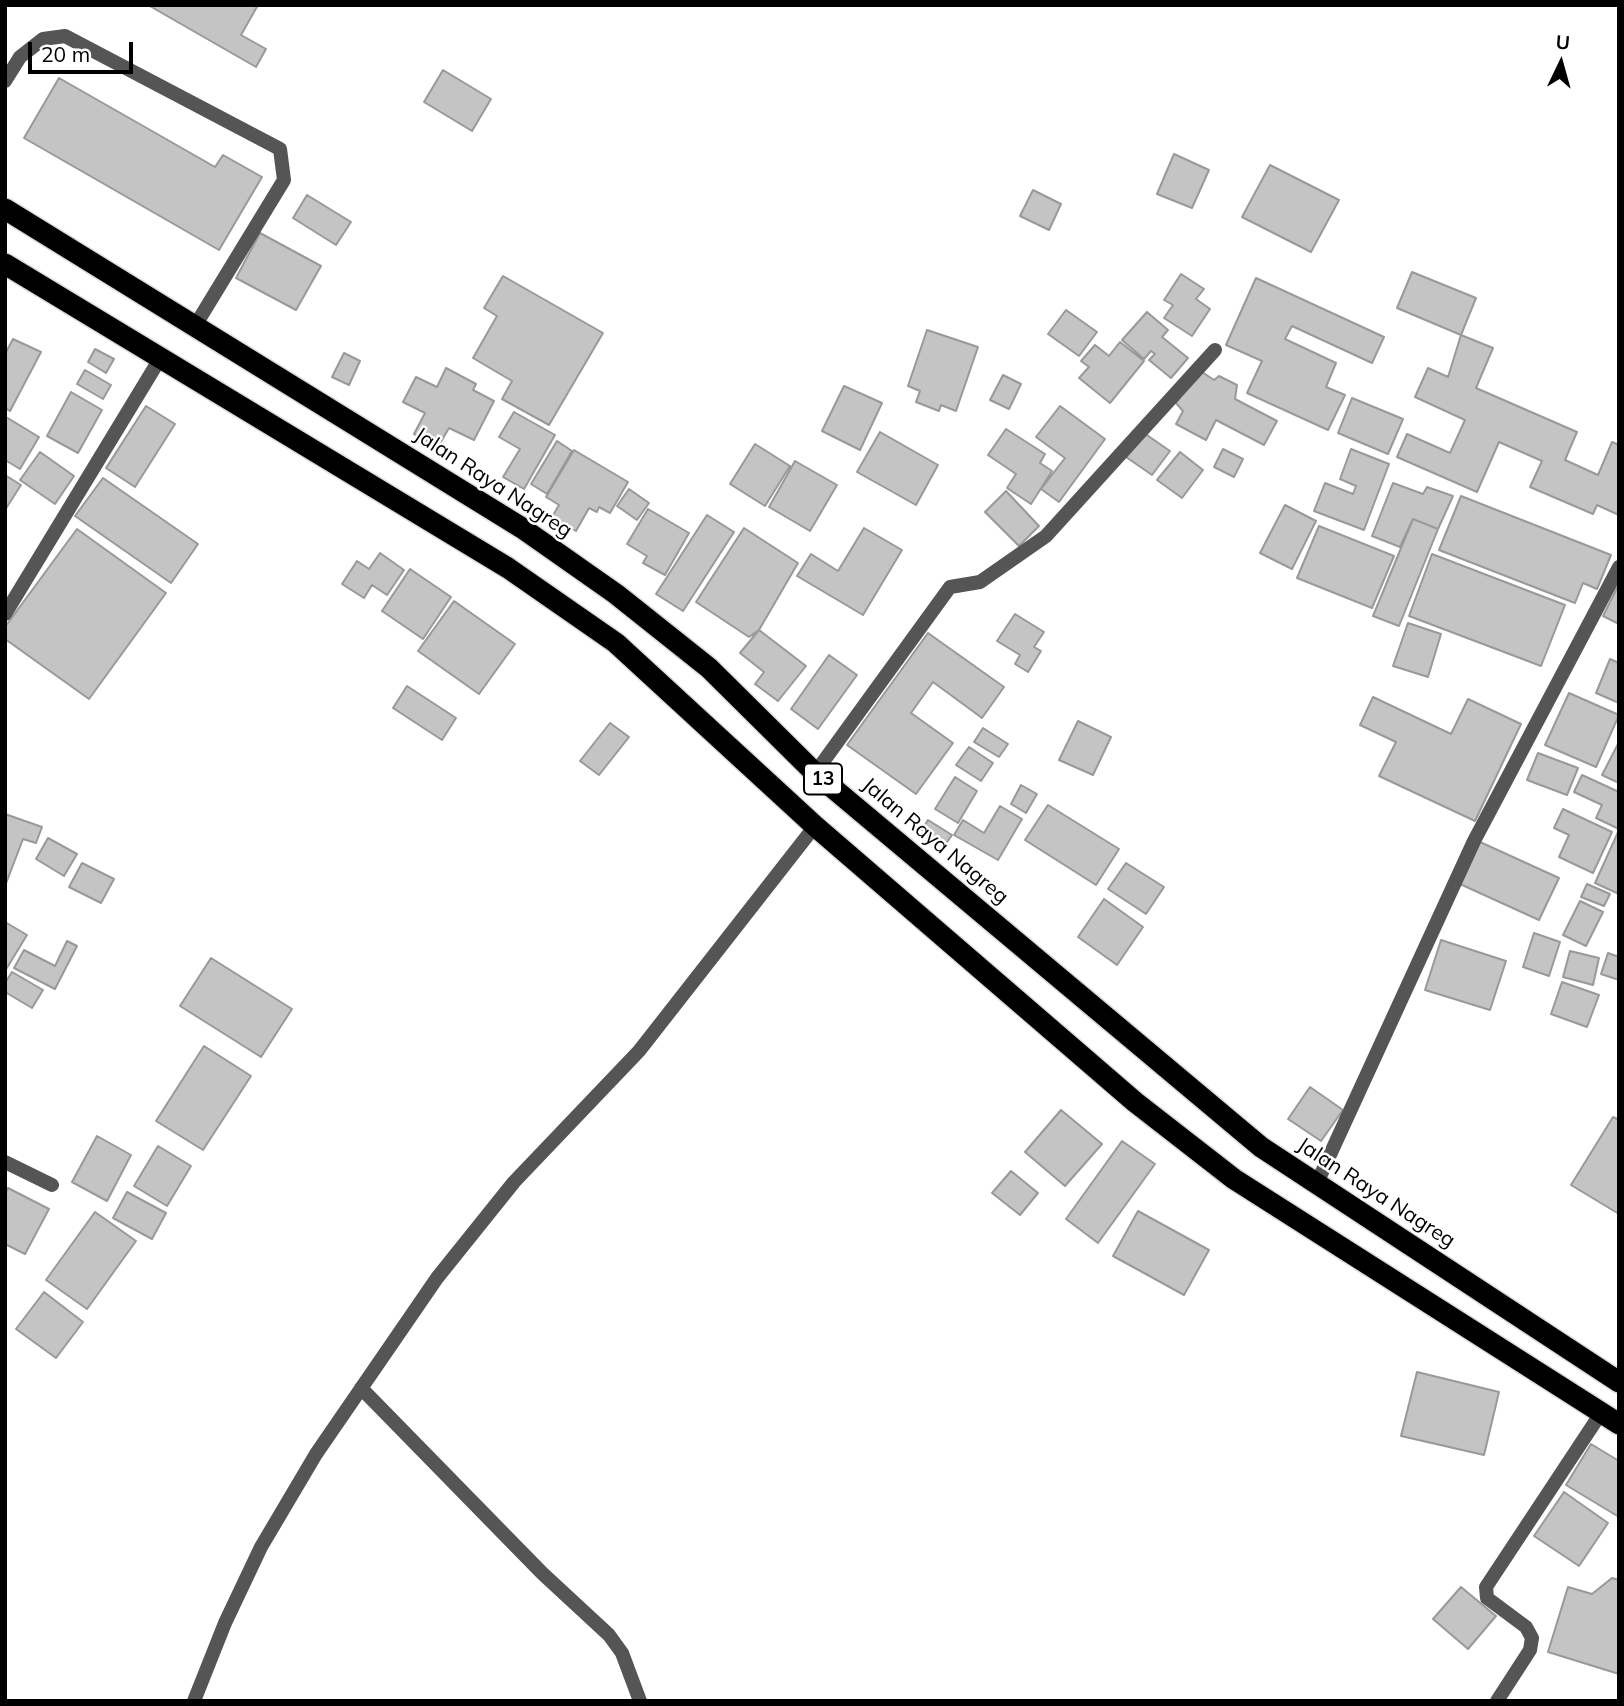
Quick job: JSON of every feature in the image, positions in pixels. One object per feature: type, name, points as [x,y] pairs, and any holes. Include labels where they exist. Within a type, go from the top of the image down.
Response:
[{"type":"highway","name":"Jalan Raya Nagreg","points":[[5,209],[522,527],[616,594],[709,668],[815,773],[1262,1147],[1619,1382]]},
{"type":"highway","name":"13","points":[[5,264],[508,568],[616,643],[815,826],[1136,1102],[1234,1179],[1610,1419]]},
{"type":"street","points":[[5,81],[20,57],[43,39],[65,37],[280,149],[284,180],[195,326]]},
{"type":"street","points":[[815,773],[950,587],[980,582],[1046,536],[1215,350]]},
{"type":"street","points":[[5,614],[161,357]]},
{"type":"street","points":[[1317,1184],[1474,841],[1619,567]]},
{"type":"street","points":[[194,1701],[225,1623],[261,1547],[316,1454],[361,1388],[475,1228],[514,1182],[639,1051],[815,826]]},
{"type":"street","points":[[5,1162],[52,1185]]},
{"type":"street","points":[[361,1388],[542,1573],[609,1635],[622,1653],[640,1701]]},
{"type":"street","points":[[1497,1701],[1530,1650],[1532,1638],[1526,1627],[1487,1598],[1486,1587],[1610,1419]]},
{"type":"building","points":[[148,5],[258,5],[241,35],[266,49],[256,67]]},
{"type":"building","points":[[443,70],[491,99],[472,131],[424,102]]},
{"type":"building","points":[[59,78],[215,167],[223,155],[262,177],[219,250],[24,138]]},
{"type":"building","points":[[1174,154],[1209,170],[1192,208],[1157,194]]},
{"type":"building","points":[[1270,165],[1339,200],[1311,252],[1242,217]]},
{"type":"building","points":[[1033,190],[1061,204],[1049,230],[1020,216]]},
{"type":"building","points":[[307,195],[351,222],[336,245],[293,218]]},
{"type":"building","points":[[260,233],[321,266],[296,310],[236,278]]},
{"type":"building","points":[[1412,272],[1476,298],[1461,335],[1397,308]]},
{"type":"building","points":[[1181,274],[1204,289],[1196,299],[1210,309],[1192,336],[1164,318],[1173,305],[1164,300]]},
{"type":"building","points":[[503,276],[603,333],[549,425],[502,399],[512,381],[473,358],[497,316],[484,308]]},
{"type":"building","points":[[1256,278],[1384,337],[1372,363],[1292,326],[1285,339],[1336,363],[1326,387],[1345,395],[1328,430],[1247,393],[1262,361],[1226,345]]},
{"type":"building","points":[[1066,310],[1097,332],[1079,356],[1048,334]]},
{"type":"building","points":[[1147,312],[1168,330],[1162,337],[1188,358],[1171,378],[1149,360],[1155,354],[1151,351],[1144,359],[1122,340]]},
{"type":"building","points":[[927,330],[978,347],[956,411],[941,405],[939,411],[916,402],[920,391],[908,386]]},
{"type":"building","points":[[1461,335],[1493,348],[1476,388],[1577,432],[1565,460],[1598,475],[1612,442],[1619,445],[1619,515],[1597,505],[1593,514],[1530,487],[1542,461],[1499,442],[1477,492],[1397,457],[1407,434],[1450,453],[1465,420],[1415,397],[1428,368],[1448,377]]},
{"type":"building","points":[[13,339],[41,352],[10,411],[5,408],[5,354]]},
{"type":"building","points":[[1120,342],[1144,361],[1110,403],[1079,378],[1089,367],[1081,361],[1095,345],[1109,356]]},
{"type":"building","points":[[95,349],[114,359],[106,373],[88,362]]},
{"type":"building","points":[[344,353],[360,361],[349,385],[332,377]]},
{"type":"building","points":[[446,368],[476,384],[473,390],[494,401],[474,440],[449,428],[438,447],[414,434],[425,413],[403,402],[416,377],[437,387]]},
{"type":"building","points":[[85,370],[111,385],[103,399],[77,384]]},
{"type":"building","points":[[1199,370],[1214,380],[1219,376],[1237,385],[1235,399],[1277,421],[1264,445],[1216,420],[1206,440],[1176,424],[1183,411],[1176,403]]},
{"type":"building","points":[[1003,375],[1021,384],[1009,409],[990,400]]},
{"type":"building","points":[[844,386],[882,403],[860,450],[822,431]]},
{"type":"building","points":[[71,392],[102,410],[78,453],[47,436]]},
{"type":"building","points":[[1352,398],[1403,419],[1388,454],[1338,433]]},
{"type":"building","points":[[146,406],[175,424],[135,487],[106,468]]},
{"type":"building","points":[[1060,406],[1105,439],[1059,502],[1041,489],[1065,458],[1036,437]]},
{"type":"building","points":[[514,412],[555,435],[524,489],[503,477],[520,449],[499,437]]},
{"type":"building","points":[[6,417],[39,437],[20,469],[5,460]]},
{"type":"building","points":[[1006,429],[1045,454],[1040,463],[1052,471],[1031,504],[1007,488],[1016,474],[988,455]]},
{"type":"building","points":[[880,432],[938,465],[916,505],[857,472]]},
{"type":"building","points":[[1144,433],[1170,451],[1152,475],[1126,457]]},
{"type":"building","points":[[557,441],[572,451],[547,494],[531,484]]},
{"type":"building","points":[[755,444],[790,466],[765,506],[730,484]]},
{"type":"building","points":[[1223,449],[1243,459],[1234,477],[1214,467]]},
{"type":"building","points":[[1351,449],[1389,464],[1364,530],[1314,511],[1325,483],[1353,494],[1356,486],[1340,479]]},
{"type":"building","points":[[574,450],[628,482],[610,513],[599,507],[597,512],[589,508],[576,531],[552,517],[559,505],[546,497]]},
{"type":"building","points":[[40,452],[74,476],[55,504],[20,480]]},
{"type":"building","points":[[1180,452],[1203,470],[1182,498],[1157,480]]},
{"type":"building","points":[[795,461],[837,485],[810,531],[769,507]]},
{"type":"building","points":[[5,475],[21,485],[5,510]]},
{"type":"building","points":[[103,478],[198,544],[171,583],[75,516]]},
{"type":"building","points":[[1393,483],[1423,494],[1427,487],[1453,496],[1438,529],[1413,519],[1400,547],[1372,536]]},
{"type":"building","points":[[629,489],[649,503],[637,520],[617,506]]},
{"type":"building","points":[[1006,491],[1039,526],[1019,546],[985,512]]},
{"type":"building","points":[[1461,496],[1611,555],[1597,589],[1583,583],[1575,603],[1439,550]]},
{"type":"building","points":[[1285,505],[1316,521],[1292,569],[1260,553]]},
{"type":"building","points":[[648,509],[689,533],[665,575],[643,563],[647,556],[627,544]]},
{"type":"building","points":[[707,515],[734,532],[683,611],[656,594]]},
{"type":"building","points":[[1413,519],[1438,529],[1399,626],[1373,616]]},
{"type":"building","points":[[1319,526],[1394,556],[1372,608],[1297,578]]},
{"type":"building","points":[[744,528],[798,563],[759,630],[749,637],[696,602]]},
{"type":"building","points":[[864,528],[902,550],[863,615],[797,576],[811,554],[838,571]]},
{"type":"building","points":[[77,529],[166,593],[89,699],[5,639],[5,627]]},
{"type":"building","points":[[380,553],[404,570],[387,595],[372,585],[364,598],[342,584],[357,561],[369,569]]},
{"type":"building","points":[[1432,554],[1565,605],[1541,666],[1409,616]]},
{"type":"building","points":[[410,569],[451,597],[423,639],[382,611]]},
{"type":"building","points":[[1619,584],[1619,624],[1603,616]]},
{"type":"building","points":[[454,601],[515,644],[479,694],[418,651]]},
{"type":"building","points":[[1015,614],[1044,632],[1034,647],[1041,651],[1028,672],[1015,664],[1020,655],[997,641]]},
{"type":"building","points":[[1408,623],[1441,634],[1428,677],[1393,666]]},
{"type":"building","points":[[759,630],[806,666],[778,701],[755,684],[764,672],[740,653]]},
{"type":"building","points":[[928,633],[1004,687],[982,718],[933,682],[911,713],[953,743],[916,794],[847,745]]},
{"type":"building","points":[[829,655],[857,675],[818,729],[791,709]]},
{"type":"building","points":[[1610,659],[1619,663],[1619,703],[1596,693]]},
{"type":"building","points":[[407,686],[456,718],[442,740],[393,708]]},
{"type":"building","points":[[1569,693],[1619,715],[1596,767],[1545,745]]},
{"type":"building","points":[[1373,697],[1451,734],[1468,699],[1521,724],[1475,821],[1379,776],[1396,742],[1360,725]]},
{"type":"building","points":[[1078,721],[1111,737],[1093,775],[1059,760]]},
{"type":"building","points":[[610,723],[629,737],[599,775],[580,761]]},
{"type":"building","points":[[983,728],[1008,744],[999,757],[974,742]]},
{"type":"building","points":[[1619,742],[1619,783],[1602,775]]},
{"type":"building","points":[[969,747],[993,763],[981,781],[956,765]]},
{"type":"building","points":[[1538,753],[1578,768],[1567,795],[1527,780]]},
{"type":"building","points":[[1582,775],[1619,792],[1619,829],[1596,818],[1602,805],[1574,792]]},
{"type":"building","points":[[955,777],[977,791],[958,823],[935,809]]},
{"type":"building","points":[[1021,785],[1037,794],[1026,813],[1011,804]]},
{"type":"building","points":[[1048,805],[1119,849],[1096,885],[1025,840]]},
{"type":"building","points":[[1000,806],[1022,819],[998,860],[954,835],[963,820],[984,833]]},
{"type":"building","points":[[1563,809],[1612,832],[1593,873],[1559,857],[1569,835],[1554,828]]},
{"type":"building","points":[[5,814],[42,827],[36,843],[23,839],[5,886]]},
{"type":"building","points":[[928,820],[952,835],[945,845],[922,830]]},
{"type":"building","points":[[1619,830],[1619,894],[1595,883]]},
{"type":"building","points":[[48,838],[77,854],[64,876],[36,859]]},
{"type":"building","points":[[1480,842],[1559,878],[1539,920],[1460,884]]},
{"type":"building","points":[[82,863],[114,879],[101,903],[69,887]]},
{"type":"building","points":[[1126,863],[1164,887],[1146,914],[1108,889]]},
{"type":"building","points":[[1587,884],[1610,894],[1604,906],[1581,897]]},
{"type":"building","points":[[1104,899],[1143,927],[1117,965],[1078,937]]},
{"type":"building","points":[[1580,901],[1603,912],[1586,946],[1563,935]]},
{"type":"building","points":[[5,922],[27,935],[5,971]]},
{"type":"building","points":[[1534,933],[1560,942],[1549,976],[1523,967]]},
{"type":"building","points":[[1441,940],[1506,961],[1490,1010],[1425,990]]},
{"type":"building","points":[[67,941],[77,946],[55,989],[14,968],[24,950],[55,966]]},
{"type":"building","points":[[1570,951],[1599,958],[1593,985],[1563,977]]},
{"type":"building","points":[[1608,953],[1619,957],[1619,980],[1601,974]]},
{"type":"building","points":[[211,958],[292,1009],[261,1057],[180,1006]]},
{"type":"building","points":[[12,972],[43,990],[32,1008],[5,992],[5,983]]},
{"type":"building","points":[[1562,982],[1599,995],[1587,1027],[1551,1014]]},
{"type":"building","points":[[204,1046],[251,1076],[203,1150],[156,1121]]},
{"type":"building","points":[[1310,1087],[1343,1110],[1321,1141],[1288,1119]]},
{"type":"building","points":[[1061,1110],[1102,1144],[1065,1186],[1025,1152]]},
{"type":"building","points":[[1613,1117],[1619,1120],[1619,1214],[1571,1185]]},
{"type":"building","points":[[97,1136],[131,1155],[107,1201],[72,1182]]},
{"type":"building","points":[[1122,1141],[1155,1164],[1098,1243],[1066,1219]]},
{"type":"building","points":[[158,1146],[191,1166],[167,1206],[134,1186]]},
{"type":"building","points":[[1011,1171],[1038,1193],[1020,1215],[992,1193]]},
{"type":"building","points":[[8,1188],[49,1209],[25,1254],[5,1244],[5,1193]]},
{"type":"building","points":[[127,1192],[166,1213],[152,1239],[113,1218]]},
{"type":"building","points":[[1138,1211],[1209,1250],[1184,1295],[1113,1256]]},
{"type":"building","points":[[95,1212],[136,1241],[87,1309],[46,1280]]},
{"type":"building","points":[[44,1292],[83,1322],[56,1358],[16,1329]]},
{"type":"building","points":[[1417,1372],[1499,1392],[1484,1455],[1401,1436]]},
{"type":"building","points":[[1591,1444],[1619,1461],[1619,1517],[1566,1485]]},
{"type":"building","points":[[1564,1492],[1608,1523],[1579,1566],[1534,1536]]},
{"type":"building","points":[[1612,1578],[1619,1580],[1619,1674],[1548,1652],[1568,1587],[1592,1594]]},
{"type":"building","points":[[1461,1587],[1496,1616],[1468,1649],[1433,1619]]}]
